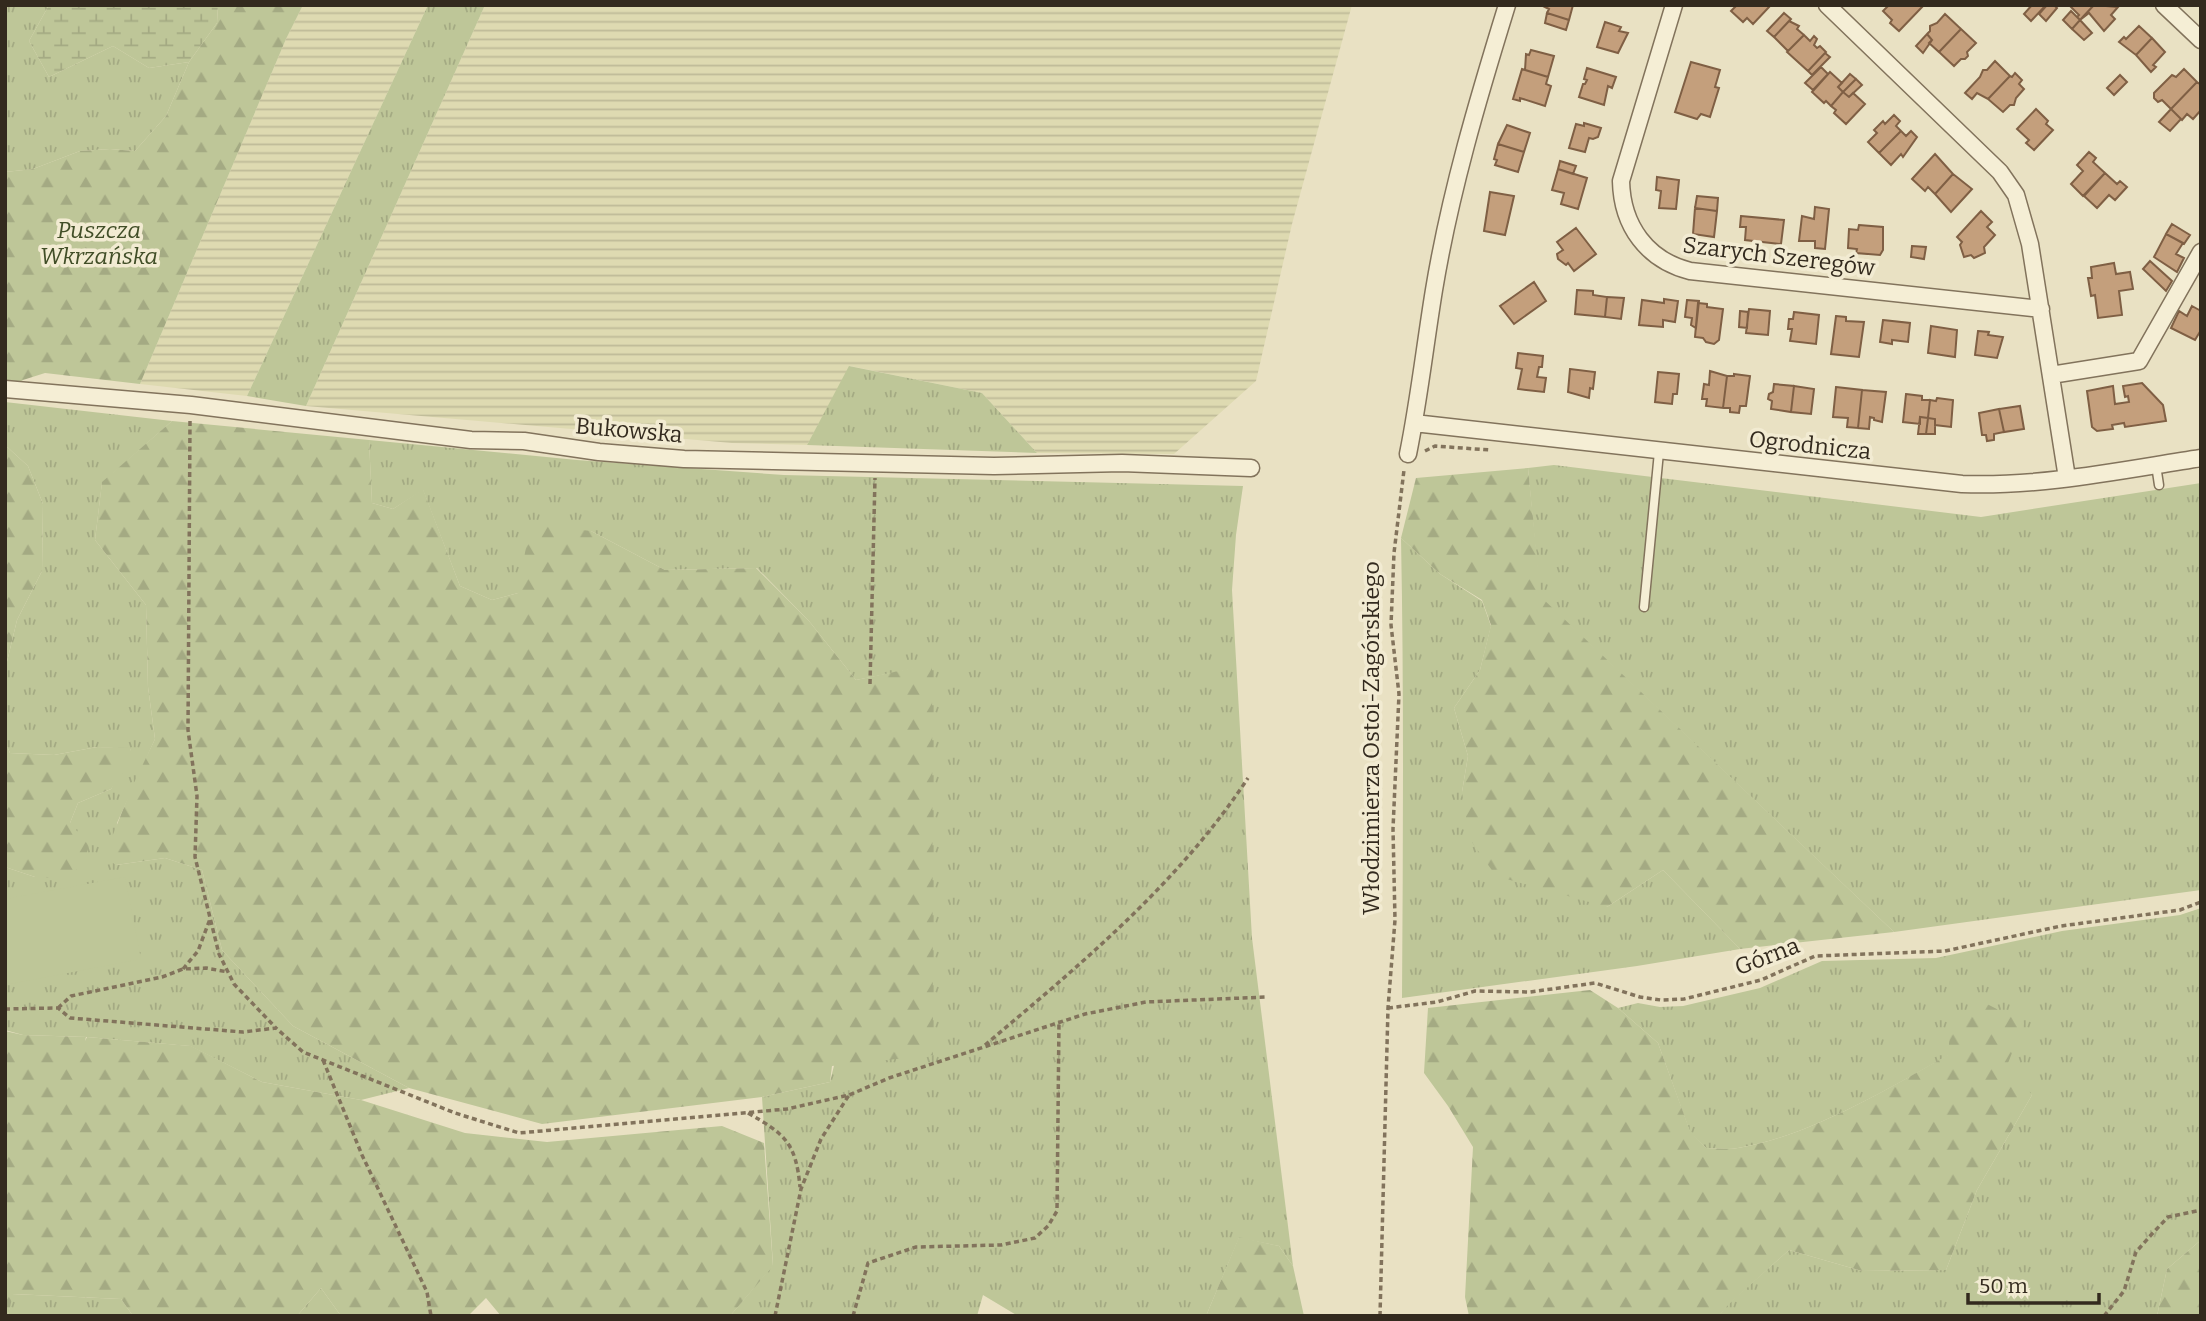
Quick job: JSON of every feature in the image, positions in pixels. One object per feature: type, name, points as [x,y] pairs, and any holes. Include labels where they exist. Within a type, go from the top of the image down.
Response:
[{"type":"street","points":[[1408,454],[1434,289],[1445,238],[1481,89],[1507,5]]},
{"type":"street","name":"Szarych Szeregów","points":[[1674,5],[1621,181],[1621,193],[1628,217],[1639,237],[1654,255],[1664,262],[1690,271],[2041,309]]},
{"type":"street","points":[[1828,5],[2009,183],[2016,195],[2025,224],[2041,309],[2067,478]]},
{"type":"street","points":[[2164,5],[2201,40]]},
{"type":"street","points":[[2051,375],[2139,361],[2201,252]]},
{"type":"street","name":"Bukowska","points":[[5,389],[191,405],[471,440],[524,441],[599,452],[684,459],[994,466],[1122,463],[1251,468]]},
{"type":"street","name":"Ogrodnicza","points":[[1415,423],[1962,484],[2012,484],[2201,458]]},
{"type":"lane","points":[[1644,607],[1659,452]]},
{"type":"lane","points":[[2156,465],[2159,485]]},
{"type":"path","points":[[191,405],[188,730],[197,796],[195,857],[219,954],[234,984],[303,1052],[454,1113],[519,1133],[551,1132],[675,1117],[787,1109],[849,1094],[1059,1021],[1146,1002],[1267,997]]},
{"type":"path","name":"Włodzimierza Ostoi-Zagórskiego","points":[[1380,1316],[1388,1008],[1395,920],[1393,829],[1399,694],[1391,625],[1394,553],[1408,454]]},
{"type":"path","points":[[870,684],[876,462]]},
{"type":"path","points":[[981,1048],[1073,970],[1135,912],[1208,832],[1248,778]]},
{"type":"path","name":"Górna","points":[[1388,1008],[1437,1002],[1475,991],[1530,992],[1595,983],[1640,997],[1684,999],[1761,980],[1815,956],[1945,951],[2061,926],[2180,909],[2201,902]]},
{"type":"path","points":[[183,969],[198,951],[210,919]]},
{"type":"path","points":[[5,1009],[58,1008],[72,996],[183,969],[206,968],[228,972]]},
{"type":"path","points":[[58,1008],[70,1018],[243,1032],[276,1028]]},
{"type":"path","points":[[853,1316],[868,1263],[916,1247],[1001,1245],[1035,1238],[1048,1226],[1057,1211],[1059,1021]]},
{"type":"path","points":[[323,1060],[362,1155],[427,1293],[431,1316]]},
{"type":"path","points":[[775,1316],[801,1189],[821,1139],[849,1094]]},
{"type":"path","points":[[746,1112],[777,1128],[788,1142],[795,1156],[801,1189]]},
{"type":"path","points":[[2104,1316],[2124,1291],[2136,1252],[2151,1235],[2168,1217],[2201,1210]]},
{"type":"shaded area","points":[[303,5],[428,5],[247,396],[140,384],[286,39]]},
{"type":"shaded area","points":[[485,5],[1352,5],[1292,224],[1256,381],[1174,454],[1037,453],[982,393],[850,366],[807,445],[732,443],[306,406]]},
{"type":"green space","points":[[5,5],[49,5],[29,41],[49,77],[113,46],[149,68],[189,62],[166,116],[135,151],[80,151],[33,169],[5,172]]},
{"type":"green space","points":[[49,5],[218,5],[217,23],[189,62],[149,68],[113,46],[49,77],[29,41]]},
{"type":"green space","name":"Puszcza Wkrzańska","points":[[218,5],[303,5],[286,39],[140,384],[45,373],[23,380],[5,391],[5,172],[33,169],[80,151],[135,151],[166,116],[189,62],[217,23]]},
{"type":"green space","points":[[428,5],[485,5],[306,406],[247,396]]},
{"type":"green space","points":[[849,366],[982,393],[1037,453],[807,445]]},
{"type":"green space","points":[[5,402],[172,421],[102,483],[95,540],[146,605],[148,687],[155,739],[117,823],[116,865],[165,858],[202,870],[222,950],[293,1026],[409,1088],[361,1100],[262,1082],[190,1046],[87,1037],[23,1035],[5,1030],[5,867],[35,877],[70,823],[78,803],[111,789],[131,749],[97,747],[54,755],[10,753],[5,742],[5,670],[17,620],[42,571],[43,504],[28,466],[5,445]]},
{"type":"green space","points":[[172,421],[369,440],[372,503],[393,509],[423,489],[460,586],[492,600],[518,593],[530,524],[591,531],[665,570],[756,568],[809,621],[856,680],[932,664],[933,1055],[832,1066],[830,1082],[762,1097],[542,1124],[409,1088],[293,1026],[222,950],[202,870],[165,858],[116,865],[104,857],[155,739],[148,687],[146,605],[95,540],[102,482]]},
{"type":"green space","points":[[369,440],[577,460],[784,475],[1243,486],[1232,590],[1252,938],[1293,1266],[1279,1246],[1239,1238],[1206,1316],[1018,1316],[983,1295],[977,1316],[730,1316],[773,1265],[762,1097],[830,1082],[932,665],[856,680],[809,621],[757,568],[665,570],[591,531],[518,593],[492,600],[460,586],[423,490],[393,509],[372,503]]},
{"type":"green space","points":[[5,445],[28,466],[43,504],[42,571],[17,620],[5,670]]},
{"type":"green space","points":[[1554,465],[1981,517],[2201,483],[2201,890],[1894,932],[1540,597],[1528,468]]},
{"type":"green space","points":[[1528,468],[1541,597],[1894,932],[1740,949],[1663,870],[1607,907],[1496,876],[1469,838],[1462,792],[1468,756],[1454,708],[1480,670],[1491,625],[1482,600],[1440,574],[1401,538],[1416,478]]},
{"type":"green space","points":[[1401,538],[1440,574],[1482,601],[1491,626],[1480,670],[1454,708],[1468,756],[1462,792],[1607,907],[1663,870],[1740,949],[1402,998]]},
{"type":"green space","points":[[5,742],[10,753],[54,755],[97,747],[131,748],[129,764],[111,789],[78,803],[70,823],[89,845],[85,860],[68,879],[35,877],[5,867]]},
{"type":"green space","points":[[125,877],[141,959],[5,985],[5,899]]},
{"type":"green space","points":[[2201,908],[2201,1240],[2167,1269],[2157,1316],[1719,1316],[1727,1305],[1789,1250],[1862,1271],[1946,1270],[1977,1190],[2032,1095],[1949,1055],[1820,1123],[1765,1142],[1738,1148],[1706,1148],[1690,1132],[1658,1043],[1618,1008],[1638,1003],[1660,1007],[1683,1006],[1760,988],[1822,961],[1936,958],[2062,931],[2180,915]]},
{"type":"green space","points":[[1590,990],[1618,1008],[1658,1043],[1690,1131],[1706,1148],[1734,1149],[1765,1142],[1819,1123],[1873,1097],[1948,1055],[1951,1022],[1987,1004],[2024,1023],[2008,1063],[2032,1095],[1977,1190],[1946,1270],[1862,1271],[1789,1250],[1719,1316],[1469,1316],[1465,1297],[1473,1147],[1424,1073],[1428,1008]]},
{"type":"green space","points":[[5,1031],[23,1035],[86,1037],[85,1041],[87,1037],[191,1046],[262,1082],[361,1100],[465,1133],[547,1142],[722,1126],[764,1143],[773,1266],[730,1316],[501,1316],[486,1298],[468,1316],[341,1316],[321,1288],[297,1316],[133,1316],[121,1299],[13,1294],[8,1316],[5,1316]]},
{"type":"green space","points":[[1239,1237],[1279,1246],[1293,1266],[1304,1316],[1206,1316]]},
{"type":"green space","points":[[2201,1240],[2201,1316],[2157,1316],[2167,1269]]},
{"type":"green space","points":[[321,1288],[341,1316],[297,1316]]},
{"type":"green space","points":[[12,1294],[121,1299],[133,1316],[8,1316]]},
{"type":"building","points":[[1541,5],[1573,5],[1569,20],[1547,13],[1549,9]]},
{"type":"building","points":[[1737,5],[1770,6],[1753,24],[1747,18],[1743,22],[1731,11]]},
{"type":"building","points":[[1889,5],[1924,5],[1899,31],[1883,11]]},
{"type":"building","points":[[2032,5],[2046,5],[2031,21],[2024,14]]},
{"type":"building","points":[[2047,5],[2057,8],[2046,21],[2039,14]]},
{"type":"building","points":[[2069,5],[2094,5],[2080,20],[2077,17],[2079,15]]},
{"type":"building","points":[[2094,5],[2118,7],[2111,15],[2115,19],[2104,31],[2089,13],[2080,20]]},
{"type":"building","points":[[2071,11],[2080,20],[2072,29],[2063,20]]},
{"type":"building","points":[[1547,13],[1569,20],[1566,30],[1545,23]]},
{"type":"building","points":[[1784,13],[1791,19],[1774,37],[1767,31]]},
{"type":"building","points":[[1945,14],[1961,29],[1939,52],[1929,43],[1932,40],[1927,34],[1930,26]]},
{"type":"building","points":[[2080,20],[2092,33],[2084,40],[2072,29]]},
{"type":"building","points":[[1789,21],[1799,26],[1797,29],[1804,35],[1788,51],[1774,37]]},
{"type":"building","points":[[1605,22],[1621,27],[1619,31],[1628,33],[1618,53],[1597,47]]},
{"type":"building","points":[[2139,26],[2152,38],[2136,55],[2119,42]]},
{"type":"building","points":[[1961,29],[1976,43],[1967,52],[1968,56],[1954,66],[1939,52]]},
{"type":"building","points":[[1927,34],[1932,40],[1923,53],[1916,46]]},
{"type":"building","points":[[1804,35],[1810,41],[1814,36],[1817,39],[1814,45],[1817,48],[1820,46],[1826,52],[1808,71],[1787,52]]},
{"type":"building","points":[[2152,38],[2165,52],[2153,65],[2156,67],[2151,72],[2136,55]]},
{"type":"building","points":[[1531,50],[1554,56],[1548,77],[1525,70],[1526,54],[1529,55]]},
{"type":"building","points":[[1825,53],[1830,57],[1812,75],[1808,71]]},
{"type":"building","points":[[1995,61],[2010,76],[1988,99],[1977,93],[1972,99],[1965,93],[1983,70],[1987,70]]},
{"type":"building","points":[[1691,62],[1720,70],[1715,87],[1719,88],[1710,117],[1701,114],[1697,119],[1675,112]]},
{"type":"building","points":[[1821,67],[1828,74],[1813,90],[1805,83]]},
{"type":"building","points":[[1587,68],[1616,77],[1612,88],[1608,86],[1604,105],[1579,97],[1587,80],[1584,79]]},
{"type":"building","points":[[1522,69],[1548,77],[1546,84],[1551,86],[1545,106],[1520,98],[1520,101],[1513,99]]},
{"type":"building","points":[[2184,69],[2197,82],[2171,109],[2162,100],[2158,102],[2154,93],[2172,75],[2176,77]]},
{"type":"building","points":[[1830,72],[1842,83],[1838,87],[1843,92],[1831,106],[1812,92]]},
{"type":"building","points":[[2015,73],[2022,80],[2019,84],[2024,89],[2014,105],[2010,105],[2003,112],[1988,99]]},
{"type":"building","points":[[1850,74],[1856,79],[1843,92],[1838,87]]},
{"type":"building","points":[[2120,75],[2127,82],[2114,95],[2107,88]]},
{"type":"building","points":[[1856,79],[1862,85],[1849,97],[1843,92]]},
{"type":"building","points":[[2197,82],[2201,85],[2201,110],[2193,119],[2187,114],[2182,120],[2171,109]]},
{"type":"building","points":[[1843,92],[1849,97],[1853,93],[1865,104],[1846,124],[1834,113],[1836,110],[1831,106]]},
{"type":"building","points":[[2036,109],[2053,130],[2034,150],[2026,143],[2029,140],[2017,129]]},
{"type":"building","points":[[2171,109],[2181,119],[2170,131],[2159,122]]},
{"type":"building","points":[[1894,115],[1900,121],[1896,126],[1901,131],[1879,153],[1868,142],[1877,133],[1874,130]]},
{"type":"building","points":[[1584,123],[1601,128],[1598,137],[1589,138],[1585,152],[1569,148],[1576,124],[1584,126]]},
{"type":"building","points":[[1507,125],[1530,133],[1524,152],[1498,144]]},
{"type":"building","points":[[1901,131],[1906,136],[1911,131],[1917,137],[1903,157],[1901,154],[1891,165],[1879,153]]},
{"type":"building","points":[[1498,144],[1524,152],[1518,172],[1495,165]]},
{"type":"building","points":[[2089,152],[2096,158],[2093,162],[2105,173],[2083,196],[2071,184],[2083,171],[2077,165]]},
{"type":"building","points":[[1935,154],[1953,174],[1935,194],[1928,187],[1925,191],[1912,179]]},
{"type":"building","points":[[1560,161],[1576,166],[1573,174],[1558,169]]},
{"type":"building","points":[[1558,169],[1587,178],[1578,209],[1561,204],[1564,193],[1552,190]]},
{"type":"building","points":[[2105,173],[2117,184],[2120,181],[2127,187],[2115,200],[2109,195],[2097,208],[2084,196]]},
{"type":"building","points":[[1953,174],[1972,189],[1951,212],[1935,194]]},
{"type":"building","points":[[1657,177],[1679,180],[1676,209],[1659,208],[1661,191],[1656,190]]},
{"type":"building","points":[[1490,192],[1514,196],[1505,235],[1484,231]]},
{"type":"building","points":[[1697,196],[1718,198],[1717,211],[1695,208]]},
{"type":"building","points":[[1815,207],[1829,209],[1825,249],[1815,248],[1815,241],[1799,241],[1802,216],[1814,219]]},
{"type":"building","points":[[1695,208],[1717,211],[1714,237],[1693,234]]},
{"type":"building","points":[[1981,211],[1992,222],[1987,227],[1995,235],[1984,247],[1985,253],[1974,258],[1971,255],[1964,257],[1960,245],[1962,242],[1957,237]]},
{"type":"building","points":[[1741,216],[1784,220],[1781,244],[1745,240],[1746,227],[1740,227]]},
{"type":"building","points":[[2172,224],[2190,235],[2184,244],[2166,234]]},
{"type":"building","points":[[1859,225],[1883,227],[1883,250],[1880,255],[1856,253],[1857,249],[1848,248],[1849,229],[1858,230]]},
{"type":"building","points":[[1576,228],[1596,254],[1574,271],[1568,263],[1566,265],[1558,259],[1557,254],[1563,250],[1557,242]]},
{"type":"building","points":[[2166,234],[2183,243],[2176,254],[2184,258],[2177,272],[2154,257]]},
{"type":"building","points":[[1912,246],[1926,247],[1924,259],[1911,257]]},
{"type":"building","points":[[2150,261],[2172,281],[2166,291],[2143,269]]},
{"type":"building","points":[[2114,263],[2116,274],[2130,272],[2133,289],[2119,291],[2122,315],[2098,318],[2095,295],[2091,296],[2088,278],[2092,278],[2091,267]]},
{"type":"building","points":[[1534,282],[1546,301],[1514,324],[1500,306]]},
{"type":"building","points":[[1577,290],[1593,291],[1593,295],[1607,297],[1605,317],[1575,314]]},
{"type":"building","points":[[1607,297],[1624,298],[1621,319],[1605,317]]},
{"type":"building","points":[[1664,299],[1678,301],[1675,322],[1663,320],[1663,327],[1639,325],[1642,300],[1664,303]]},
{"type":"building","points":[[1687,300],[1699,301],[1696,328],[1691,325],[1692,318],[1685,317]]},
{"type":"building","points":[[1698,303],[1723,309],[1719,340],[1714,344],[1695,337]]},
{"type":"building","points":[[2192,306],[2201,311],[2201,330],[2195,340],[2171,328],[2179,311],[2187,316]]},
{"type":"building","points":[[1749,309],[1770,311],[1768,335],[1746,333]]},
{"type":"building","points":[[1740,311],[1748,312],[1747,328],[1739,327]]},
{"type":"building","points":[[1794,312],[1819,315],[1816,344],[1790,341],[1792,329],[1788,329],[1789,319],[1793,319]]},
{"type":"building","points":[[1836,316],[1846,317],[1846,321],[1864,322],[1859,357],[1831,354]]},
{"type":"building","points":[[1883,320],[1910,323],[1908,342],[1880,342]]},
{"type":"building","points":[[1931,326],[1957,330],[1955,357],[1928,353]]},
{"type":"building","points":[[1978,331],[2003,337],[1997,358],[1975,355]]},
{"type":"building","points":[[1518,353],[1543,356],[1537,377],[1546,378],[1544,392],[1518,389],[1522,369],[1516,368]]},
{"type":"building","points":[[1570,369],[1595,372],[1589,398],[1568,392]]},
{"type":"building","points":[[1710,371],[1727,376],[1723,408],[1706,406],[1707,399],[1702,399],[1704,384],[1709,385]]},
{"type":"building","points":[[1658,372],[1679,374],[1677,394],[1673,394],[1672,404],[1655,402]]},
{"type":"building","points":[[1727,376],[1750,376],[1746,406],[1740,406],[1739,413],[1723,408]]},
{"type":"building","points":[[2142,383],[2163,405],[2166,421],[2125,427],[2124,423],[2112,425],[2113,429],[2097,431],[2092,427],[2087,391],[2113,386],[2115,404],[2129,402],[2123,386]]},
{"type":"building","points":[[1774,384],[1794,386],[1791,412],[1771,409],[1772,401],[1768,399]]},
{"type":"building","points":[[1794,386],[1814,389],[1811,414],[1791,412]]},
{"type":"building","points":[[1836,387],[1862,390],[1858,428],[1847,427],[1848,418],[1833,417]]},
{"type":"building","points":[[1862,390],[1886,392],[1882,422],[1870,417],[1869,429],[1858,428]]},
{"type":"building","points":[[1906,394],[1930,400],[1928,418],[1920,417],[1920,424],[1903,422]]},
{"type":"building","points":[[1937,398],[1953,400],[1951,427],[1935,425],[1935,419],[1928,418],[1930,400],[1936,401]]},
{"type":"building","points":[[2020,406],[2024,429],[2004,432],[1999,409]]},
{"type":"building","points":[[1999,409],[2004,432],[1994,434],[1994,440],[1987,441],[1986,435],[1982,435],[1979,413]]},
{"type":"building","points":[[1920,417],[1928,418],[1926,434],[1918,434]]},
{"type":"building","points":[[1928,418],[1935,419],[1935,434],[1926,434]]}]
